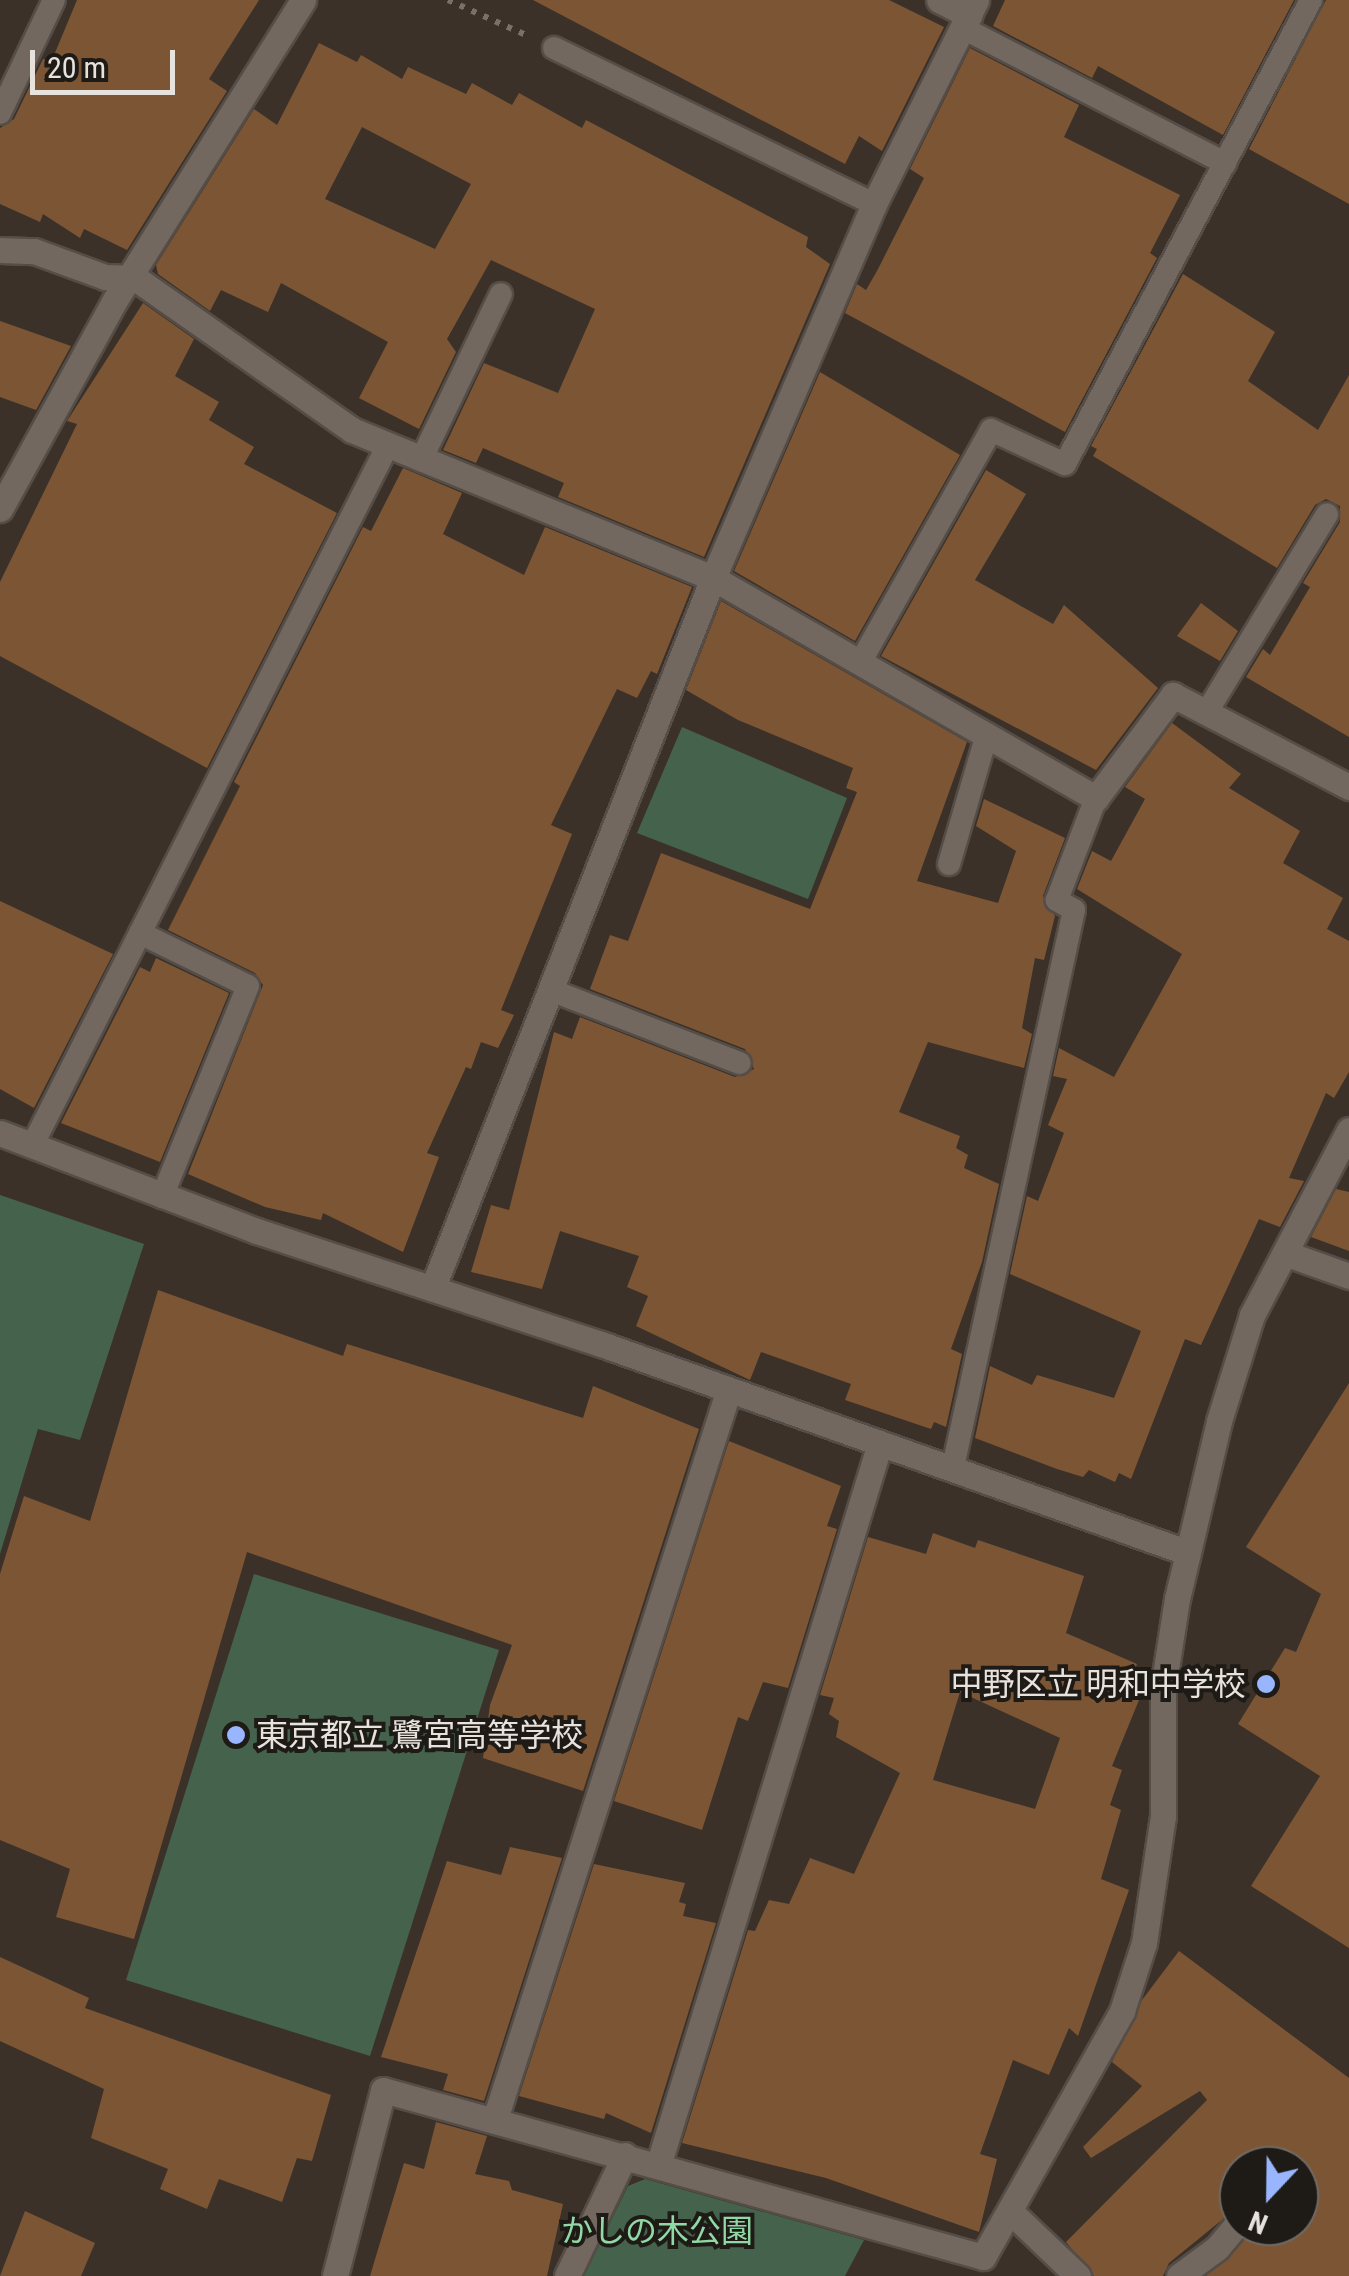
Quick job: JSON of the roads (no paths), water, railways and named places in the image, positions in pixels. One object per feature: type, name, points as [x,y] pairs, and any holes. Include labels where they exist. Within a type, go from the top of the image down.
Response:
[{"type":"street","points":[[0,509],[86,349],[135,278],[303,0]]},
{"type":"street","points":[[432,1287],[553,991],[714,578],[874,204],[969,14],[939,0]]},
{"type":"street","points":[[0,250],[34,251],[104,277],[135,278],[336,419],[421,460],[714,578],[1096,798],[1173,695],[1349,786]]},
{"type":"street","points":[[335,2276],[383,2090],[983,2257],[1012,2213],[1122,2011],[1144,1943],[1163,1816],[1162,1688],[1186,1552],[1252,1315],[1349,1130]]},
{"type":"street","points":[[0,1133],[162,1196],[953,1467],[1186,1552]]},
{"type":"street","points":[[1287,1254],[1349,1276]]},
{"type":"street","points":[[495,2119],[728,1392]]},
{"type":"street","points":[[658,2166],[880,1443]]},
{"type":"street","points":[[567,2276],[625,2155]]},
{"type":"street","points":[[1012,2213],[1078,2276]]},
{"type":"street","points":[[1179,2276],[1219,2246]]},
{"type":"lane","points":[[0,113],[54,0]]},
{"type":"lane","points":[[860,661],[991,430],[1065,464],[1311,0]]},
{"type":"lane","points":[[969,14],[1224,163]]},
{"type":"lane","points":[[554,48],[874,204]]},
{"type":"lane","points":[[421,460],[502,294]]},
{"type":"lane","points":[[32,1146],[388,445]]},
{"type":"lane","points":[[1208,710],[1327,514]]},
{"type":"lane","points":[[948,864],[987,734]]},
{"type":"lane","points":[[953,1467],[1074,910],[1056,900],[1096,798]]},
{"type":"lane","points":[[140,933],[248,986],[162,1196]]},
{"type":"lane","points":[[553,991],[740,1063]]},
{"type":"place","name":"中野区立 明和中学校","points":[[1266,1684]]},
{"type":"place","name":"東京都立 鷺宮高等学校","points":[[236,1735]]},
{"type":"park label","name":"かしの木公園","points":[[657,2231]]}]
